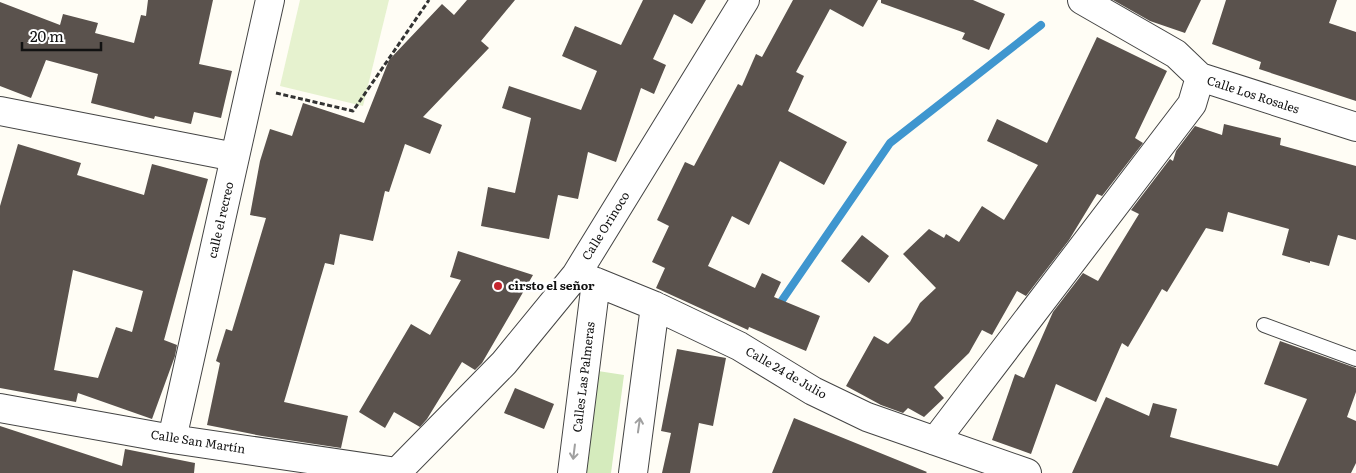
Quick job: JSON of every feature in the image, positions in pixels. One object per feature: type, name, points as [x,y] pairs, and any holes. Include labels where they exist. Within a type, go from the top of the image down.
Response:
[{"type":"street","name":"calle el recreo","points":[[172,439],[270,0]]},
{"type":"street","name":"Calle Orinoco","points":[[397,473],[586,279],[745,0]]},
{"type":"street","name":"Calle Los Rosales","points":[[1082,0],[1176,54],[1200,77],[1356,128]]},
{"type":"street","points":[[935,441],[1192,104],[1200,77]]},
{"type":"street","points":[[0,111],[235,157]]},
{"type":"street","name":"Calle 24 de Julio","points":[[586,279],[655,306],[739,346],[813,391],[867,417],[1015,471]]},
{"type":"street","name":"Calles Las Palmeras","points":[[572,473],[586,279]]},
{"type":"street","points":[[633,473],[655,306]]},
{"type":"street","name":"Calle San Martín","points":[[0,408],[172,439],[397,473]]},
{"type":"lane","points":[[1264,325],[1356,359]]},
{"type":"path","points":[[251,87],[353,111],[429,0]]},
{"type":"green space","points":[[300,0],[389,0],[363,106],[280,86]]},
{"type":"green space","points":[[598,371],[624,375],[611,473],[584,473]]},
{"type":"building","points":[[148,0],[213,0],[199,64],[232,71],[221,118],[194,112],[191,124],[155,116],[154,119],[91,103],[98,74],[46,60],[31,98],[0,86],[0,2],[60,25],[63,14],[98,23],[95,33],[134,43],[141,15],[146,16]]},
{"type":"building","points":[[467,0],[515,0],[481,41],[489,48],[423,117],[442,125],[430,154],[405,144],[389,192],[385,191],[373,241],[340,234],[334,265],[325,263],[284,402],[348,416],[341,448],[262,436],[207,425],[220,363],[216,361],[226,329],[232,331],[266,218],[250,215],[260,161],[270,129],[292,136],[303,103],[364,123],[389,60],[442,4],[454,15]]},
{"type":"building","points":[[643,0],[706,0],[692,24],[674,14],[653,59],[666,65],[654,94],[641,88],[616,162],[588,152],[578,199],[558,195],[549,239],[481,226],[488,187],[515,193],[531,118],[502,108],[509,86],[581,110],[597,71],[562,56],[575,26],[621,45]]},
{"type":"building","points":[[793,0],[878,0],[863,27],[830,9],[796,72],[804,76],[788,111],[847,142],[824,185],[780,161],[749,225],[732,216],[708,266],[755,288],[762,273],[781,282],[774,297],[820,316],[806,351],[749,327],[748,330],[656,288],[665,268],[652,262],[669,226],[657,220],[685,162],[694,166],[738,84],[742,86],[756,54],[762,57]]},
{"type":"building","points":[[881,0],[973,0],[1005,14],[989,50],[962,39],[965,33],[881,3]]},
{"type":"building","points":[[1113,0],[1201,0],[1185,33],[1150,21]]},
{"type":"building","points":[[1226,0],[1337,0],[1329,23],[1356,32],[1356,101],[1259,69],[1261,62],[1212,44]]},
{"type":"building","points":[[1097,37],[1167,71],[1135,138],[1143,143],[1102,196],[1097,194],[1069,240],[1026,296],[1017,291],[992,335],[982,330],[969,353],[934,387],[944,398],[924,417],[908,408],[903,413],[881,405],[846,386],[874,336],[888,344],[910,322],[920,303],[936,288],[903,254],[929,229],[944,238],[946,234],[959,242],[982,206],[1004,220],[1038,165],[987,141],[997,119],[1047,143]]},
{"type":"building","points":[[1224,124],[1281,138],[1280,145],[1356,166],[1356,240],[1338,235],[1329,266],[1310,261],[1310,263],[1282,255],[1289,229],[1228,212],[1223,232],[1206,228],[1167,292],[1162,289],[1128,347],[1122,343],[1096,402],[1056,384],[1031,454],[992,440],[1015,374],[1024,378],[1053,312],[1083,273],[1098,281],[1139,214],[1131,210],[1170,159],[1173,161],[1176,151],[1195,126],[1222,135]]},
{"type":"building","points":[[18,144],[81,163],[77,175],[144,195],[152,164],[208,179],[164,340],[177,345],[175,356],[152,419],[78,393],[76,402],[0,388],[0,206]],"holes":[[[73,270],[143,291],[132,332],[116,327],[98,378],[54,370]]]},
{"type":"building","points":[[862,235],[889,256],[869,283],[841,261]]},
{"type":"building","points":[[458,251],[533,275],[482,363],[475,370],[462,362],[427,419],[420,427],[394,412],[385,428],[359,412],[411,324],[430,335],[461,280],[450,277]]},
{"type":"building","points":[[1280,341],[1356,368],[1356,392],[1347,417],[1356,421],[1356,463],[1351,473],[1072,473],[1106,397],[1149,416],[1153,403],[1177,409],[1170,437],[1278,466],[1307,399],[1264,384]]},
{"type":"building","points":[[677,349],[726,358],[713,426],[699,423],[690,473],[662,473],[671,433],[661,431]]},
{"type":"building","points":[[515,388],[554,404],[544,429],[504,413]]},
{"type":"building","points":[[794,418],[927,472],[772,473]]},
{"type":"building","points":[[0,426],[122,466],[125,449],[195,463],[194,473],[0,473]]},
{"type":"waterway","points":[[776,309],[890,143],[1041,25]]},
{"type":"place","name":"cirsto el señor","points":[[498,286]]}]
